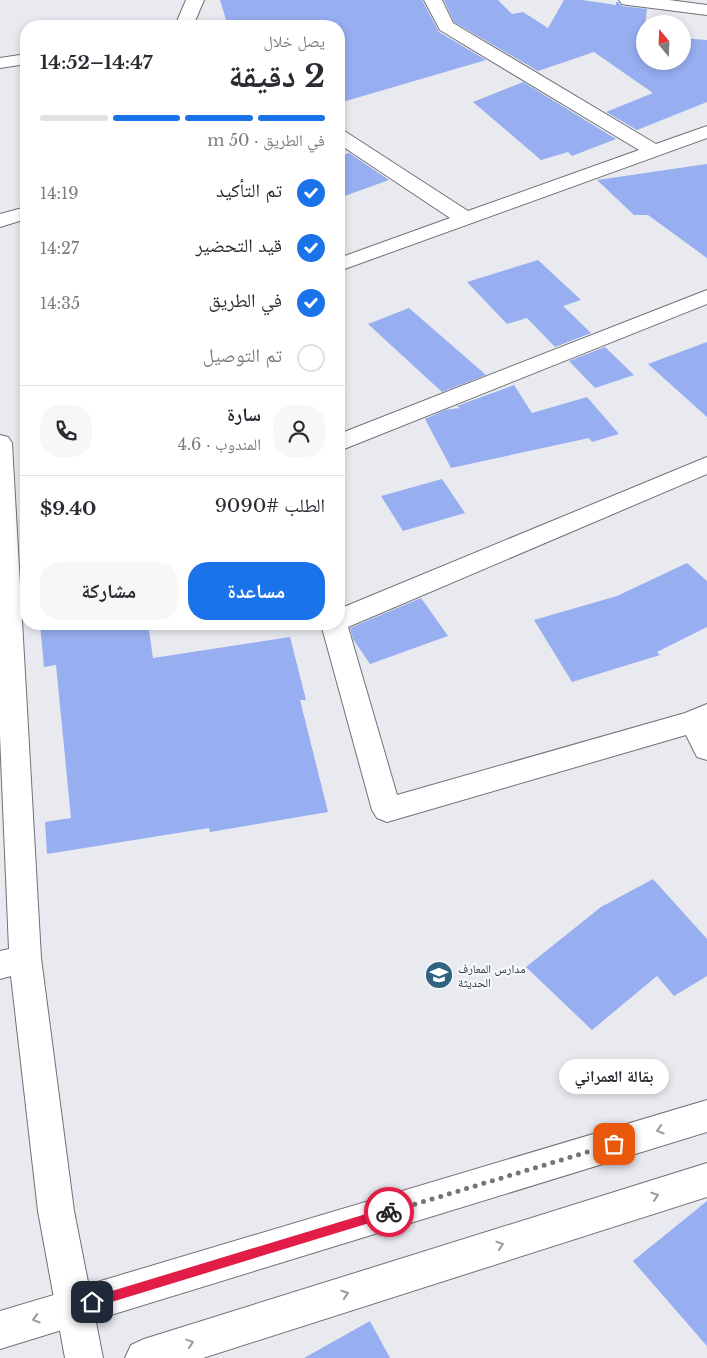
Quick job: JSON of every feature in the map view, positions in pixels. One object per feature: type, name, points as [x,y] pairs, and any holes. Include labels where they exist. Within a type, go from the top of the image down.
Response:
[{"type":"street","points":[[187,20],[196,0]]},
{"type":"street","points":[[433,0],[446,26],[654,151]]},
{"type":"street","points":[[628,0],[707,10]]},
{"type":"street","points":[[0,63],[20,60]]},
{"type":"street","points":[[345,264],[707,132]]},
{"type":"street","points":[[345,140],[466,219]]},
{"type":"street","points":[[0,221],[20,216]]},
{"type":"street","points":[[345,441],[707,296]]},
{"type":"street","points":[[0,463],[13,961],[73,1308],[84,1358]]},
{"type":"street","points":[[345,617],[707,465]]},
{"type":"street","points":[[336,630],[387,810],[700,718],[707,749]]},
{"type":"street","points":[[0,1330],[707,1116]]},
{"type":"street","points":[[144,1358],[707,1180]]},
{"type":"building","points":[[220,0],[422,0],[439,32],[486,60],[345,101],[345,20],[226,20]]},
{"type":"building","points":[[444,0],[498,0],[512,14],[523,12],[548,28],[564,0],[582,0],[616,5],[616,2],[618,2],[622,6],[647,9],[646,15],[636,15],[636,70],[691,70],[691,39],[707,40],[707,102],[637,130],[606,112],[653,93],[594,52],[538,71],[454,22]]},
{"type":"building","points":[[523,82],[616,139],[572,156],[568,152],[541,160],[473,102]]},
{"type":"building","points":[[349,153],[389,180],[345,196],[345,155]]},
{"type":"building","points":[[707,164],[707,258],[648,215],[634,215],[597,180]]},
{"type":"building","points":[[538,260],[581,300],[563,306],[591,333],[555,347],[527,318],[507,324],[467,282]]},
{"type":"building","points":[[409,308],[486,375],[442,392],[368,324]]},
{"type":"building","points":[[707,342],[707,417],[648,364]]},
{"type":"building","points":[[605,347],[634,375],[595,388],[569,361]]},
{"type":"building","points":[[514,385],[532,413],[587,397],[619,434],[592,442],[589,438],[451,468],[425,419],[445,410],[460,408],[457,406]]},
{"type":"building","points":[[442,479],[465,513],[403,531],[381,496]]},
{"type":"building","points":[[687,563],[707,581],[707,627],[657,652],[660,655],[572,682],[534,620],[617,596]]},
{"type":"building","points":[[421,598],[448,636],[370,664],[353,639],[350,628]]},
{"type":"building","points":[[41,630],[149,630],[153,658],[290,637],[306,700],[300,700],[328,812],[210,832],[209,828],[47,854],[45,822],[71,818],[56,665],[44,667]]},
{"type":"building","points":[[653,879],[707,939],[707,976],[674,996],[657,976],[592,1030],[526,967],[601,907]]},
{"type":"building","points":[[707,1201],[707,1346],[633,1261]]},
{"type":"building","points":[[370,1321],[390,1358],[304,1358]]},
{"type":"way so far","points":[[389,1212],[614,1144]]},
{"type":"place","name":"مدارس المعارف الحديثة","points":[[439,975]]},
{"type":"place","name":"بقالة العمراني","points":[[614,1144]]},
{"type":"route","points":[[92,1302],[389,1212]]}]
